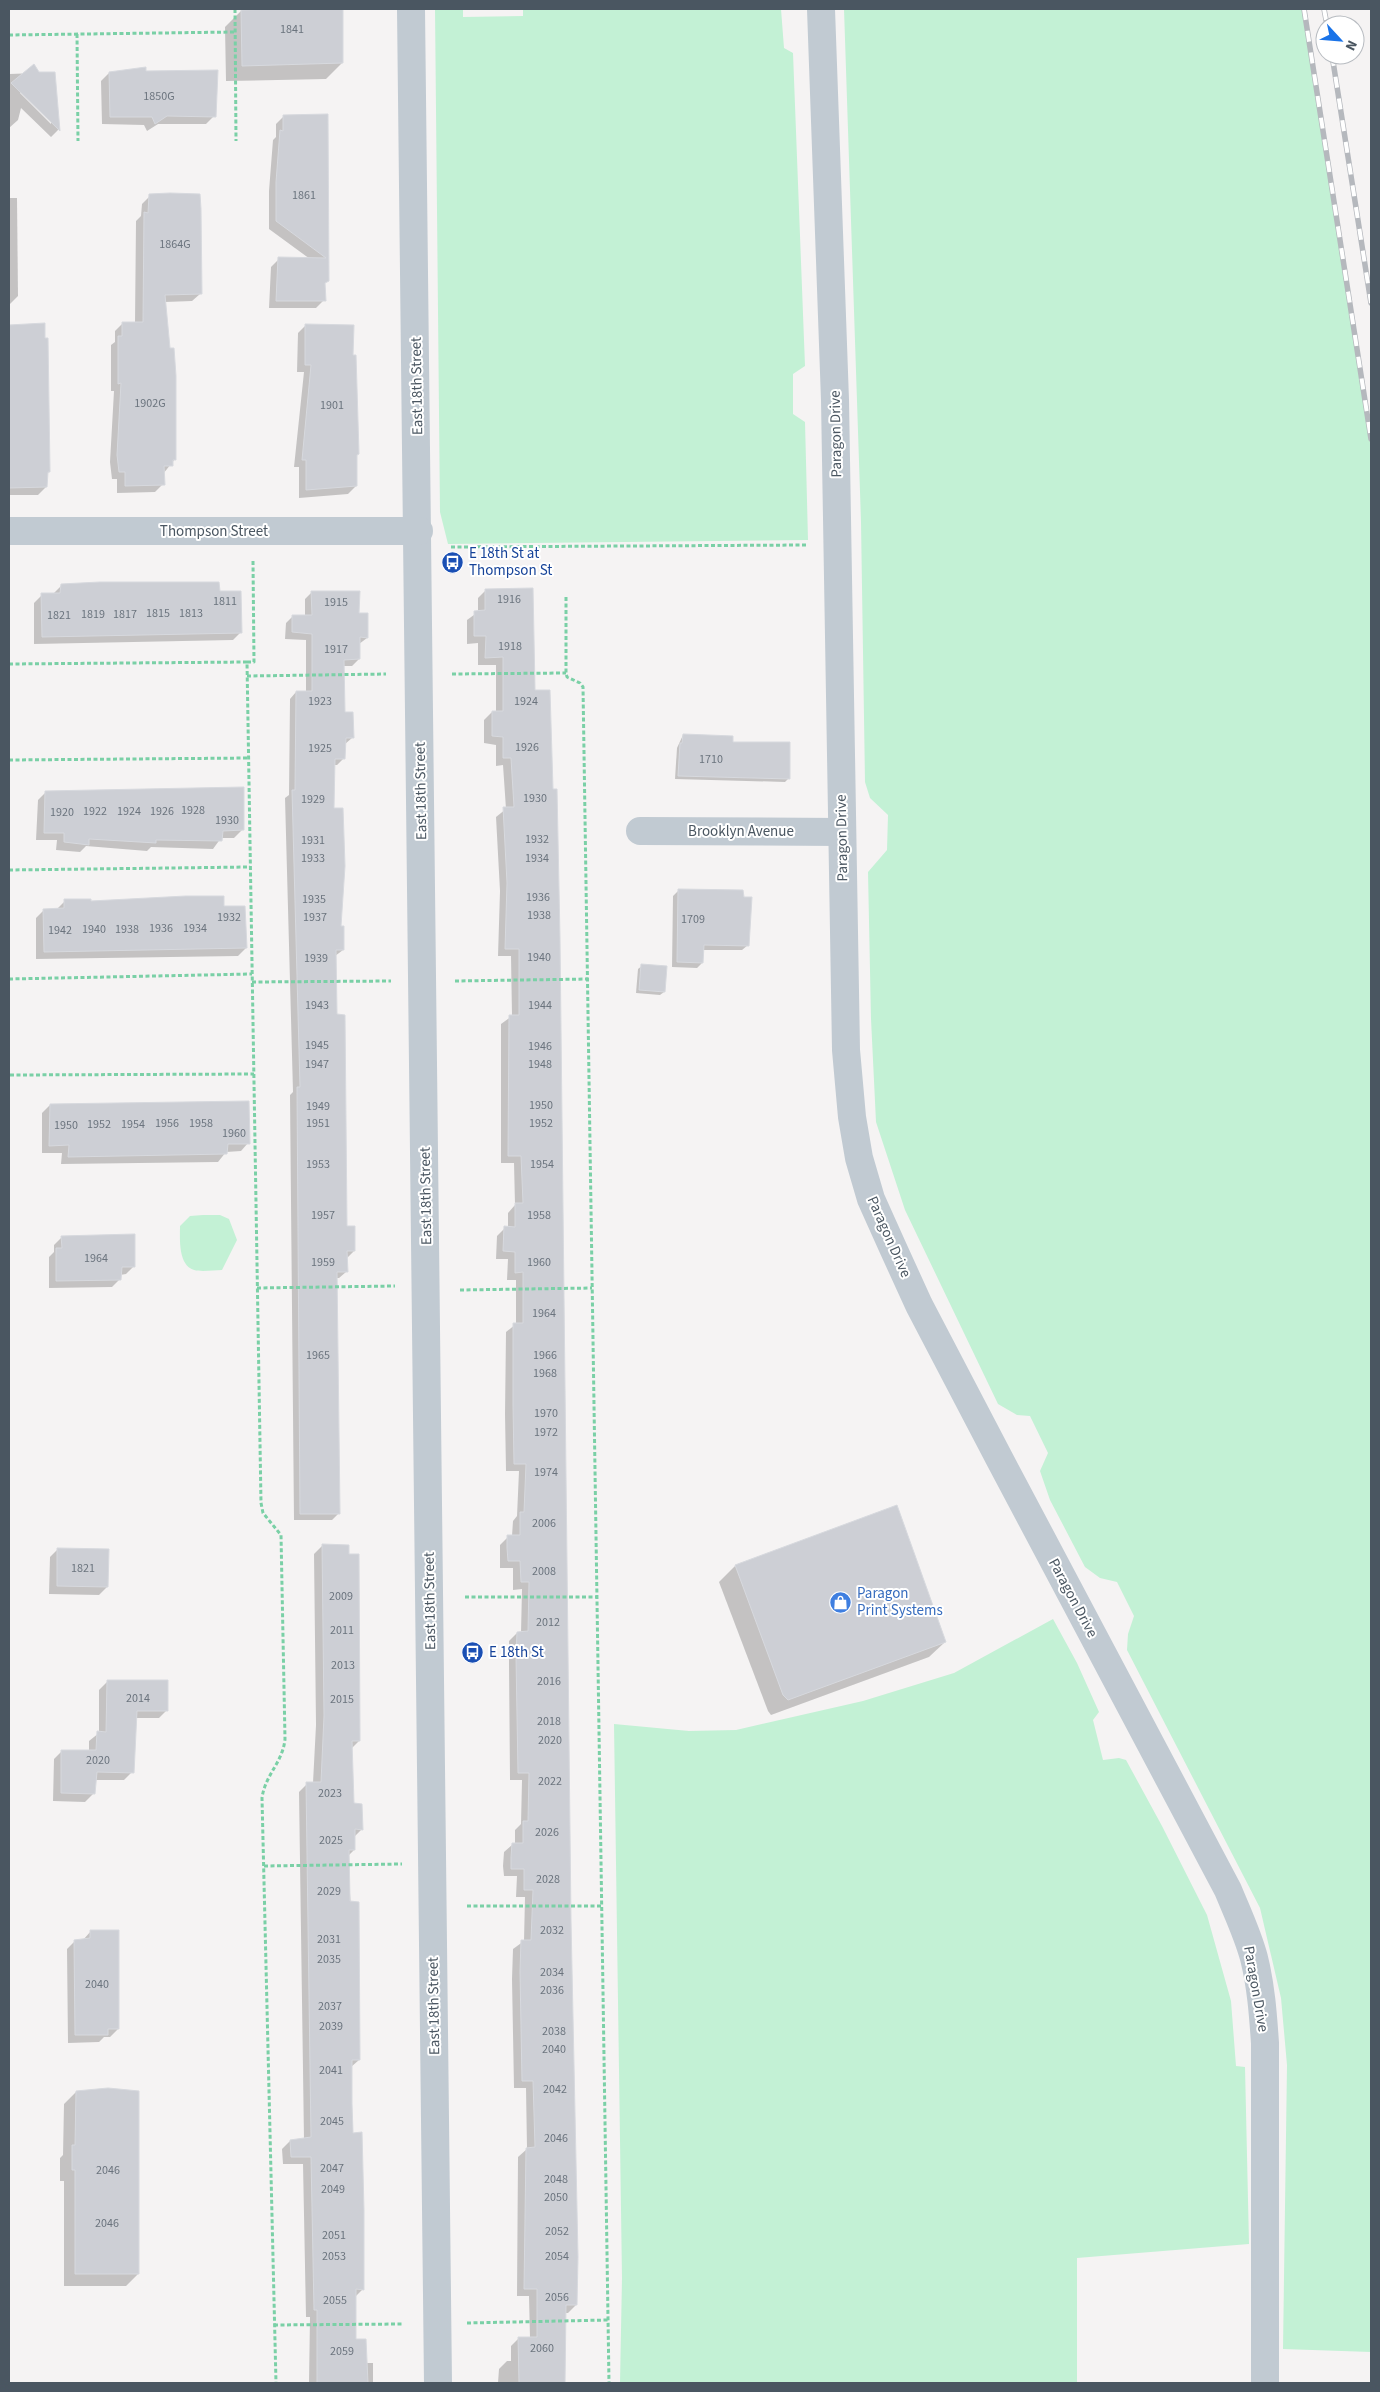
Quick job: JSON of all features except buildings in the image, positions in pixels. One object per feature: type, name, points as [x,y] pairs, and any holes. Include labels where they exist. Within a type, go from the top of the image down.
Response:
[{"type":"street","name":"East 18th Street","points":[[411,9],[419,531],[438,2383]]},
{"type":"street","name":"Paragon Drive","points":[[821,9],[835,400],[846,1050],[852,1117],[859,1158],[871,1199],[923,1313],[1228,1890],[1254,1958],[1263,2008],[1265,2043],[1265,2383]]},
{"type":"street","name":"Thompson Street","points":[[9,531],[419,531]]},
{"type":"street","name":"Brooklyn Avenue","points":[[640,831],[842,832]]},
{"type":"path","points":[[235,9],[236,141]]},
{"type":"path","points":[[9,36],[235,32]]},
{"type":"path","points":[[77,34],[78,142]]},
{"type":"path","points":[[451,547],[813,545]]},
{"type":"path","points":[[9,664],[254,662],[253,560]]},
{"type":"path","points":[[566,597],[566,677],[580,683],[583,687],[609,2383]]},
{"type":"path","points":[[247,662],[261,1503],[263,1513],[281,1536],[285,1739],[284,1752],[263,1788],[276,2383]]},
{"type":"path","points":[[452,674],[566,673]]},
{"type":"path","points":[[247,676],[386,674]]},
{"type":"path","points":[[9,760],[249,758]]},
{"type":"path","points":[[9,870],[250,867]]},
{"type":"path","points":[[10,979],[252,974]]},
{"type":"path","points":[[455,981],[588,979]]},
{"type":"path","points":[[252,982],[391,981]]},
{"type":"path","points":[[10,1076],[254,1074]]},
{"type":"path","points":[[257,1288],[396,1286]]},
{"type":"path","points":[[460,1290],[592,1288]]},
{"type":"path","points":[[465,1597],[597,1597]]},
{"type":"path","points":[[264,1866],[402,1864]]},
{"type":"path","points":[[466,1906],[602,1906]]},
{"type":"path","points":[[467,2323],[608,2320]]},
{"type":"path","points":[[274,2325],[402,2324]]},
{"type":"green space","points":[[435,9],[463,9],[463,17],[523,16],[523,9],[781,9],[784,48],[793,53],[805,366],[793,374],[793,414],[805,422],[808,540],[448,544],[440,512]]},
{"type":"green space","points":[[844,9],[1303,9],[1371,441],[1371,2352],[1283,2349],[1287,2065],[1281,1998],[1260,1908],[1127,1650],[1128,1634],[1134,1616],[1117,1582],[1100,1578],[1085,1567],[1050,1500],[1040,1471],[1048,1453],[1030,1416],[1017,1415],[998,1404],[905,1210],[876,1122],[871,1019],[868,872],[887,850],[888,815],[870,798],[865,782],[861,522]]},
{"type":"green space","points":[[220,1215],[229,1219],[237,1240],[222,1270],[194,1270],[185,1263],[180,1244],[180,1226],[190,1216]]},
{"type":"green space","points":[[1053,1619],[1077,1663],[1099,1712],[1093,1720],[1103,1760],[1119,1758],[1126,1760],[1207,1915],[1231,2001],[1236,2066],[1245,2067],[1249,2244],[1077,2258],[1077,2383],[620,2383],[622,2278],[614,1724],[689,1731],[736,1730],[863,1701],[954,1673]]},
{"type":"railway","points":[[1304,9],[1371,439]]},
{"type":"railway","points":[[1324,9],[1325,15]]},
{"type":"railway","points":[[1334,65],[1371,303]]},
{"type":"place","name":"E 18th St at Thompson St","points":[[453,562]]},
{"type":"place","name":"Paragon Print Systems","points":[[841,1602]]},
{"type":"place","name":"E 18th St","points":[[473,1652]]}]
